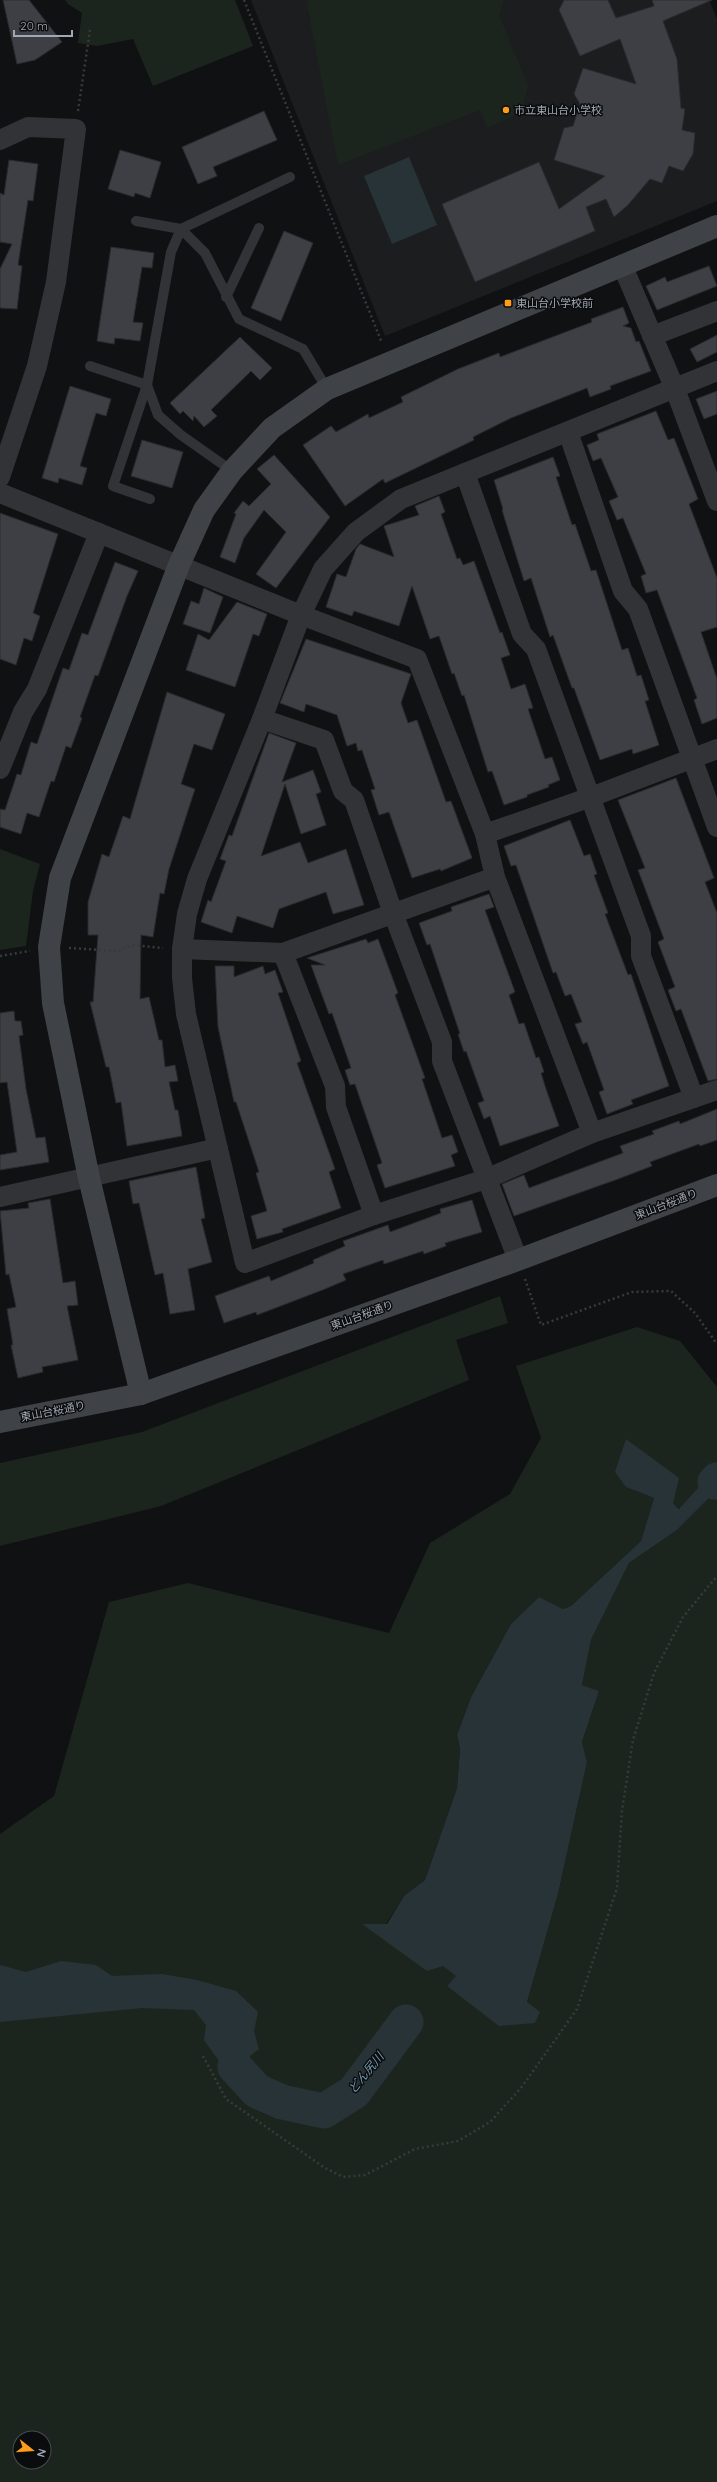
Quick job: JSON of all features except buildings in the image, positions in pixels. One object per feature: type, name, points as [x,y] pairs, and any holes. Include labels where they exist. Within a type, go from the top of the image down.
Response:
[{"type":"street","points":[[0,140],[28,127],[76,129],[56,282],[37,366],[0,477]]},
{"type":"street","points":[[141,1394],[89,1178],[53,1002],[49,947],[60,878],[179,565],[204,510],[232,472],[272,428],[327,389],[387,362],[623,267],[717,226]]},
{"type":"street","points":[[623,267],[675,389],[717,501]]},
{"type":"street","points":[[652,336],[717,311]]},
{"type":"street","points":[[717,371],[401,499],[356,532],[323,569],[301,615],[262,718],[197,879],[187,914],[182,949],[182,978],[186,1014],[246,1263],[374,1215],[486,1178],[592,1133],[717,1090]]},
{"type":"street","points":[[568,432],[623,591],[638,609],[691,759],[717,827]]},
{"type":"street","points":[[465,473],[522,634],[536,650],[591,797],[641,936],[641,956],[694,1098]]},
{"type":"street","points":[[0,493],[301,615],[417,660],[485,834],[495,877],[592,1133]]},
{"type":"street","points":[[0,769],[22,712],[38,689],[99,533]]},
{"type":"street","points":[[262,718],[324,740],[343,791],[354,800],[393,914],[442,1042],[442,1061],[518,1260]]},
{"type":"street","points":[[485,834],[591,797],[717,749]]},
{"type":"street","points":[[182,949],[284,953],[495,877]]},
{"type":"street","points":[[284,953],[334,1086],[336,1107],[374,1215]]},
{"type":"street","points":[[0,1197],[218,1148]]},
{"type":"street","name":"東山台桜通り","points":[[0,1422],[141,1394],[518,1260],[717,1185]]},
{"type":"lane","points":[[150,498],[113,486],[147,385],[171,252],[181,229],[290,177]]},
{"type":"lane","points":[[136,221],[181,229],[205,253],[238,319],[303,349],[327,389]]},
{"type":"lane","points":[[226,297],[259,228]]},
{"type":"lane","points":[[90,366],[147,385]]},
{"type":"lane","points":[[147,385],[158,416],[232,472]]},
{"type":"path","points":[[244,0],[382,343]]},
{"type":"path","points":[[76,129],[90,30]]},
{"type":"path","points":[[69,948],[118,951],[132,945],[182,949]]},
{"type":"path","points":[[0,956],[30,951]]},
{"type":"path","points":[[518,1260],[541,1325],[632,1292],[671,1291],[695,1313],[717,1344]]},
{"type":"path","points":[[203,2056],[226,2099],[325,2168],[343,2177],[365,2175],[415,2149],[458,2141],[490,2122],[521,2088],[577,2009],[617,1888],[622,1810],[633,1740],[654,1673],[684,1617],[717,1576]]},
{"type":"shaded area","points":[[65,0],[235,0],[253,46],[153,86],[133,39],[97,46],[78,43],[82,13],[68,4]]},
{"type":"shaded area","name":"市立東山台小学校","points":[[251,0],[709,0],[717,19],[717,201],[385,336]]},
{"type":"shaded area","points":[[306,0],[504,0],[499,15],[528,85],[521,113],[487,128],[480,110],[338,165]]},
{"type":"shaded area","points":[[409,157],[437,225],[392,244],[364,176]]},
{"type":"shaded area","points":[[0,849],[40,864],[33,891],[26,946],[0,950]]},
{"type":"shaded area","points":[[500,1296],[508,1323],[456,1340],[469,1380],[161,1506],[0,1546],[0,1463],[142,1432]]},
{"type":"shaded area","points":[[637,1327],[680,1341],[717,1387],[717,1483],[708,1477],[680,1509],[673,1503],[626,1487],[654,1498],[641,1541],[571,1606],[563,1609],[539,1597],[511,1624],[471,1697],[457,1735],[460,1749],[457,1788],[425,1880],[404,1896],[386,1924],[363,1924],[443,1966],[457,1976],[447,1986],[527,2002],[558,1894],[587,1762],[582,1742],[599,1691],[582,1685],[591,1640],[629,1563],[677,1530],[717,1490],[717,2482],[0,2482],[0,1834],[54,1796],[109,1602],[188,1583],[389,1633],[430,1543],[510,1494],[541,1438],[516,1366]]},
{"type":"shaded area","points":[[626,1439],[679,1478],[673,1503],[679,1509],[708,1477],[717,1483],[717,1490],[677,1530],[629,1563],[591,1640],[582,1685],[599,1691],[582,1742],[587,1762],[558,1894],[527,2002],[540,2012],[535,2023],[499,2026],[447,1986],[456,1976],[443,1966],[427,1971],[362,1924],[387,1924],[404,1896],[425,1880],[457,1788],[460,1749],[457,1735],[471,1697],[511,1624],[539,1597],[563,1609],[571,1606],[641,1541],[654,1498],[626,1487],[615,1472]]},
{"type":"shaded area","points":[[61,1961],[96,1965],[112,1976],[162,1974],[197,1980],[236,1991],[258,2012],[254,2031],[259,2049],[250,2056],[248,2065],[224,2068],[204,2040],[206,2025],[194,2010],[142,2008],[0,2022],[0,1965],[26,1972]]},
{"type":"waterway","name":"どん尻川","points":[[235,2067],[257,2091],[282,2102],[324,2111],[354,2092],[406,2022]]},
{"type":"place","name":"市立東山台小学校","points":[[506,110]]},
{"type":"place","name":"東山台小学校前","points":[[508,303]]}]
